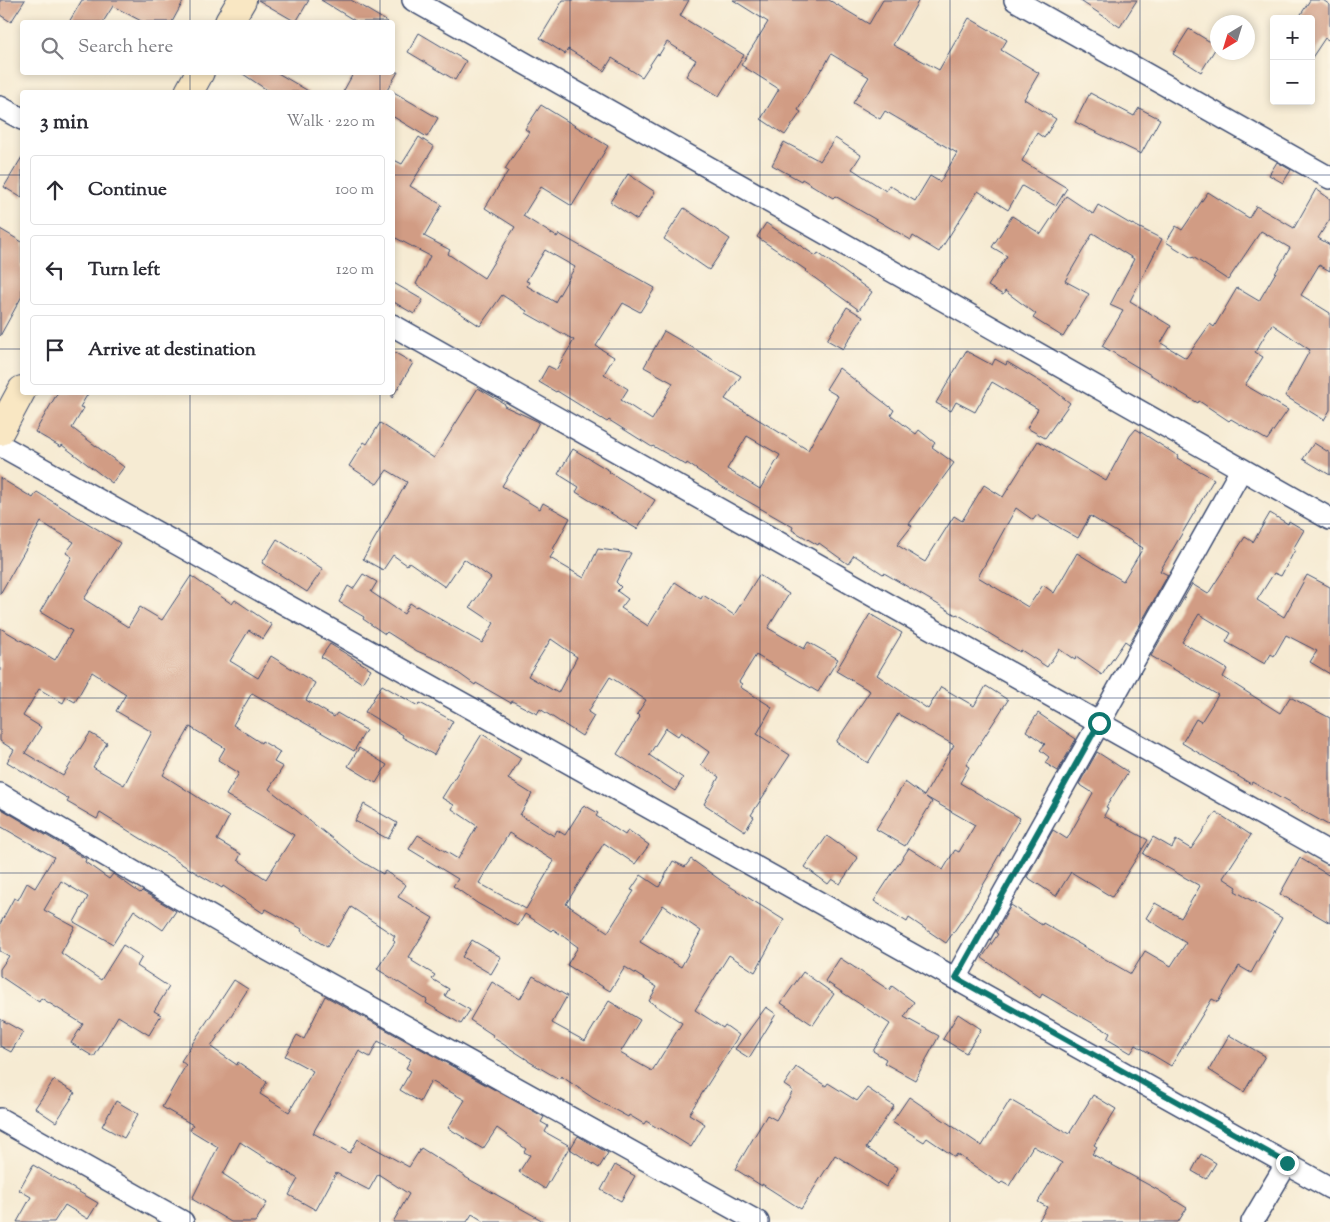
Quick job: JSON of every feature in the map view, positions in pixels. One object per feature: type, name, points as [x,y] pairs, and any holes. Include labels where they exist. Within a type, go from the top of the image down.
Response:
[{"type":"main road","points":[[230,20],[242,0]]},
{"type":"main road","points":[[190,90],[198,75]]},
{"type":"main road","points":[[0,431],[20,394]]},
{"type":"street","points":[[413,0],[1330,519]]},
{"type":"street","points":[[1015,0],[1330,178]]},
{"type":"street","points":[[0,107],[20,118]]},
{"type":"street","points":[[395,327],[1330,853]]},
{"type":"street","points":[[0,445],[1330,1188]]},
{"type":"street","points":[[956,978],[1241,470]]},
{"type":"street","points":[[0,794],[268,950],[758,1222]]},
{"type":"street","points":[[0,1119],[183,1222]]},
{"type":"street","points":[[1252,1222],[1287,1163]]},
{"type":"building","points":[[0,0],[25,0],[11,22],[0,15]]},
{"type":"building","points":[[82,0],[184,0],[173,20],[139,20],[113,6],[104,20],[70,20]]},
{"type":"building","points":[[258,0],[309,0],[297,20],[293,20]]},
{"type":"building","points":[[321,0],[351,0],[385,20],[354,20]]},
{"type":"building","points":[[563,0],[689,0],[680,16],[744,55],[719,96],[686,76],[696,60],[667,42],[642,77],[612,58],[604,71],[568,49],[565,54],[540,38]]},
{"type":"building","points":[[733,0],[829,0],[869,24],[883,0],[919,0],[893,45],[939,70],[969,18],[1007,40],[1001,50],[1039,73],[1024,99],[1056,119],[1044,138],[1037,133],[1022,161],[1067,188],[1056,206],[1022,186],[1008,210],[978,191],[939,252],[913,236],[911,240],[835,196],[833,198],[802,179],[801,181],[772,165],[784,142],[820,161],[835,138],[861,155],[852,169],[886,191],[889,185],[915,201],[930,176],[940,182],[957,153],[885,111],[880,119],[853,103],[869,77],[831,54],[798,110],[801,112],[785,135],[761,119],[779,89],[741,65],[768,22]]},
{"type":"building","points":[[1079,0],[1137,0],[1120,27]]},
{"type":"building","points":[[1310,0],[1323,0],[1330,5],[1330,41],[1325,38],[1315,53],[1315,15],[1301,15]]},
{"type":"building","points":[[1189,29],[1210,42],[1210,57],[1201,72],[1173,54]]},
{"type":"building","points":[[419,33],[466,61],[455,80],[408,52]]},
{"type":"building","points":[[395,72],[398,72],[387,90],[344,90],[352,75],[395,75]]},
{"type":"building","points":[[244,75],[281,75],[307,90],[267,90]]},
{"type":"building","points":[[395,93],[438,118],[427,137],[395,118]]},
{"type":"building","points":[[1090,93],[1134,116],[1139,108],[1160,119],[1141,154],[1075,122]]},
{"type":"building","points":[[541,105],[608,146],[572,206],[541,187],[523,216],[557,237],[559,234],[655,288],[640,312],[623,303],[596,346],[614,357],[604,374],[628,389],[621,400],[652,420],[673,383],[644,367],[664,331],[741,376],[725,399],[808,450],[838,396],[826,389],[839,368],[894,410],[891,415],[916,434],[919,430],[935,443],[932,447],[954,463],[909,524],[912,526],[897,545],[925,562],[954,516],[962,521],[984,485],[1003,497],[1038,441],[1106,481],[1130,436],[1136,429],[1178,456],[1177,458],[1214,479],[1160,571],[1168,575],[1129,644],[1125,641],[1102,675],[1076,657],[1075,660],[1059,649],[1047,667],[1021,650],[1020,652],[957,614],[883,574],[854,555],[848,564],[819,543],[818,545],[792,530],[793,527],[721,486],[687,463],[686,465],[652,447],[609,420],[607,422],[539,382],[548,366],[556,370],[574,340],[526,313],[527,311],[502,295],[480,326],[416,284],[430,256],[395,238],[395,160],[402,164],[419,137],[434,147],[410,186],[442,205],[424,236],[450,250],[448,254],[484,278],[515,227],[485,208],[508,171],[505,169],[529,132],[525,129]],"holes":[[[545,250],[575,267],[555,302],[527,286],[529,282],[526,281]],[[747,436],[780,455],[760,489],[727,469]],[[1016,508],[1033,520],[1037,515],[1078,538],[1090,516],[1143,548],[1123,581],[1077,553],[1054,593],[1043,585],[1028,607],[978,577]]]},
{"type":"building","points":[[20,160],[20,197],[4,187]]},
{"type":"building","points":[[1277,162],[1291,170],[1283,183],[1269,175]]},
{"type":"building","points":[[628,174],[655,192],[637,220],[610,202]]},
{"type":"building","points":[[1316,189],[1330,199],[1330,219],[1318,238],[1330,245],[1330,271],[1319,265],[1301,295],[1330,313],[1330,410],[1324,420],[1285,396],[1310,350],[1272,324],[1255,352],[1263,357],[1245,385],[1288,410],[1267,440],[1231,419],[1229,421],[1199,401],[1198,403],[1102,346],[1123,311],[1110,305],[1134,259],[1093,233],[1065,281],[1089,294],[1063,337],[1033,318],[1036,314],[1005,291],[1003,295],[988,286],[1007,256],[992,247],[1012,216],[1041,234],[1066,196],[1093,214],[1098,205],[1132,225],[1162,239],[1130,301],[1171,326],[1161,343],[1186,358],[1210,324],[1214,327],[1237,288],[1259,301],[1290,248],[1261,231],[1228,280],[1166,242],[1176,226],[1182,230],[1208,192],[1249,218],[1256,206],[1294,228]]},
{"type":"building","points":[[684,208],[730,239],[709,270],[664,239]]},
{"type":"building","points":[[766,223],[816,256],[818,253],[872,292],[859,310],[806,270],[757,237]]},
{"type":"building","points":[[0,229],[20,241],[20,300],[0,336]]},
{"type":"building","points":[[395,284],[423,300],[414,314],[395,303]]},
{"type":"building","points":[[847,307],[863,317],[843,349],[827,340]]},
{"type":"building","points":[[966,351],[992,365],[995,359],[1006,365],[1007,362],[1051,388],[1070,403],[1045,438],[1027,428],[1038,409],[992,382],[975,412],[956,402],[951,411],[936,403]]},
{"type":"building","points":[[395,353],[413,363],[395,393]]},
{"type":"building","points":[[478,388],[505,404],[504,406],[539,422],[502,486],[540,509],[543,503],[570,518],[550,558],[584,578],[598,549],[631,553],[616,582],[621,587],[617,591],[628,599],[621,608],[648,626],[675,582],[701,599],[703,595],[734,615],[759,575],[789,594],[768,628],[804,649],[808,642],[838,659],[818,692],[756,655],[739,682],[742,684],[740,687],[772,707],[757,734],[790,755],[751,815],[754,817],[745,831],[704,804],[719,777],[701,765],[709,752],[681,732],[678,736],[666,728],[649,755],[683,778],[675,791],[617,754],[640,717],[637,714],[646,700],[610,677],[588,712],[594,716],[582,736],[540,709],[537,714],[512,701],[511,703],[476,683],[475,685],[443,662],[417,651],[387,632],[385,634],[363,619],[364,617],[339,602],[348,586],[353,589],[363,574],[377,582],[371,592],[404,614],[410,603],[482,643],[494,623],[470,607],[491,578],[464,559],[445,587],[409,562],[407,565],[393,555],[383,570],[363,559],[407,482],[387,470],[377,484],[349,466],[364,442],[367,444],[380,423],[434,458]],"holes":[[[551,639],[577,657],[558,693],[528,676]]]},
{"type":"building","points":[[56,395],[87,395],[80,407],[84,408],[72,428],[124,467],[112,483],[62,445],[61,447],[35,432]]},
{"type":"building","points":[[1314,443],[1330,453],[1330,475],[1303,459]]},
{"type":"building","points":[[573,449],[655,500],[637,529],[576,492],[579,487],[558,474]]},
{"type":"building","points":[[0,478],[33,498],[37,492],[120,543],[84,599],[128,627],[140,607],[162,620],[191,576],[232,604],[235,600],[272,625],[263,639],[249,630],[230,661],[258,678],[271,656],[315,683],[306,700],[334,717],[337,713],[366,730],[354,751],[252,693],[233,725],[261,743],[262,741],[280,752],[274,762],[283,767],[269,789],[361,861],[383,874],[385,871],[406,885],[398,897],[433,918],[409,957],[413,959],[412,961],[435,975],[432,979],[449,989],[445,996],[470,1010],[461,1024],[426,1003],[427,1000],[377,969],[395,942],[393,940],[395,936],[351,907],[327,947],[301,931],[302,929],[266,909],[263,913],[223,886],[222,888],[188,868],[100,813],[97,819],[67,802],[69,799],[7,762],[14,750],[0,741],[0,628],[55,660],[72,631],[40,612],[72,557],[66,553],[74,542],[41,522],[0,594]],"holes":[[[92,672],[126,694],[116,711],[152,732],[124,785],[93,767],[107,743],[90,733],[63,776],[25,753],[41,727],[23,716],[39,689],[63,703],[66,697],[75,702]],[[190,727],[225,748],[218,760],[239,773],[226,795],[294,835],[266,879],[238,860],[241,854],[217,840],[229,817],[163,775]]]},
{"type":"building","points":[[1270,513],[1288,524],[1289,521],[1304,530],[1281,576],[1274,573],[1257,600],[1284,617],[1307,575],[1330,587],[1330,674],[1310,662],[1317,651],[1286,635],[1274,656],[1271,654],[1265,664],[1226,642],[1231,633],[1199,614],[1182,642],[1227,669],[1223,677],[1280,713],[1290,697],[1330,718],[1330,826],[1252,782],[1251,784],[1182,743],[1196,719],[1201,722],[1218,695],[1151,656],[1192,584],[1208,594],[1245,537],[1253,542]]},
{"type":"building","points":[[277,539],[323,569],[307,592],[262,563]]},
{"type":"building","points":[[870,614],[902,633],[877,675],[928,709],[941,687],[974,706],[986,686],[1008,700],[966,765],[969,767],[960,783],[1020,818],[966,914],[946,943],[909,918],[907,922],[874,901],[909,848],[943,870],[955,850],[959,852],[975,825],[926,797],[932,802],[905,846],[876,829],[905,782],[924,796],[954,745],[898,714],[868,763],[836,742],[870,691],[836,671]]},
{"type":"building","points":[[330,644],[371,669],[362,683],[321,657]]},
{"type":"building","points":[[382,685],[418,706],[420,703],[453,721],[434,755],[402,737],[403,735],[365,712]]},
{"type":"building","points":[[1038,713],[1076,739],[1058,771],[1045,763],[1049,757],[1040,750],[1045,744],[1026,731]]},
{"type":"building","points":[[482,734],[521,758],[508,779],[532,794],[520,815],[554,836],[557,830],[565,835],[584,805],[598,813],[596,816],[625,835],[628,830],[649,845],[635,864],[604,843],[566,904],[608,932],[634,891],[631,890],[641,875],[659,887],[673,861],[685,867],[691,859],[723,882],[784,920],[755,972],[729,955],[695,1010],[723,1028],[725,1025],[739,1035],[689,1114],[705,1124],[691,1147],[646,1121],[644,1124],[593,1098],[561,1076],[559,1079],[528,1061],[470,1020],[492,982],[520,999],[533,976],[567,996],[552,1023],[585,1041],[609,1001],[640,1020],[620,1053],[652,1071],[682,1023],[649,1001],[657,987],[625,967],[610,991],[567,965],[578,947],[553,929],[551,931],[525,914],[518,926],[477,903],[453,886],[458,879],[409,849],[418,835],[458,859],[477,826],[452,809],[454,805],[442,798]],"holes":[[[509,833],[554,861],[526,909],[479,883]],[[663,905],[701,931],[681,967],[640,942]]]},
{"type":"building","points":[[359,748],[387,765],[376,783],[348,766]]},
{"type":"building","points":[[1097,752],[1128,772],[1106,807],[1108,808],[1104,816],[1148,840],[1112,897],[1071,872],[1056,896],[1027,877],[1053,830],[1067,839],[1093,793],[1079,784]]},
{"type":"building","points":[[364,804],[397,823],[388,839],[355,821]]},
{"type":"building","points":[[0,808],[86,859],[85,862],[109,879],[113,874],[140,893],[142,891],[176,911],[163,930],[134,910],[113,944],[74,922],[88,897],[61,881],[44,910],[75,927],[61,953],[101,980],[123,945],[142,957],[137,966],[169,987],[154,1011],[161,1015],[149,1035],[118,1016],[94,1057],[71,1043],[83,1024],[41,998],[39,1002],[0,976],[0,969],[9,956],[0,951],[0,924],[14,898],[18,900],[27,883],[35,888],[54,857],[0,826]]},
{"type":"building","points":[[1216,812],[1251,835],[1223,878],[1237,887],[1235,891],[1282,918],[1251,973],[1239,966],[1218,1002],[1212,999],[1171,1066],[1136,1045],[1131,1053],[1107,1039],[1110,1033],[1042,994],[1040,998],[982,958],[998,934],[996,933],[1011,905],[1042,925],[1043,923],[1131,974],[1145,951],[1171,966],[1186,943],[1146,918],[1155,903],[1181,918],[1200,886],[1143,854],[1153,837],[1172,848],[1176,840],[1191,849]]},
{"type":"building","points":[[827,836],[858,858],[840,884],[832,879],[828,884],[805,867]]},
{"type":"building","points":[[1300,858],[1330,876],[1330,923],[1280,894]]},
{"type":"building","points":[[472,940],[501,957],[491,974],[462,957]]},
{"type":"building","points":[[840,958],[889,990],[892,986],[914,1002],[904,1017],[939,1036],[915,1080],[884,1063],[886,1059],[873,1051],[890,1024],[825,981]]},
{"type":"building","points":[[803,972],[834,994],[813,1025],[781,1003]]},
{"type":"building","points":[[234,980],[248,989],[211,1047],[237,1065],[238,1062],[267,1082],[260,1094],[289,1112],[313,1071],[285,1056],[297,1035],[304,1039],[325,996],[544,1117],[541,1122],[548,1126],[545,1132],[570,1146],[545,1189],[519,1172],[530,1155],[524,1152],[526,1149],[497,1128],[483,1149],[448,1128],[465,1100],[431,1081],[420,1102],[400,1090],[411,1071],[406,1068],[411,1059],[378,1041],[370,1057],[359,1051],[313,1133],[350,1153],[358,1139],[409,1167],[421,1148],[465,1177],[545,1222],[485,1222],[472,1214],[467,1222],[393,1222],[409,1194],[378,1174],[369,1190],[336,1173],[316,1210],[289,1195],[298,1179],[240,1142],[223,1174],[267,1203],[255,1222],[231,1222],[192,1199],[218,1147],[190,1130],[193,1125],[162,1107],[186,1065],[181,1061]]},
{"type":"building","points":[[766,1007],[776,1014],[749,1058],[735,1049]]},
{"type":"building","points":[[958,1014],[981,1029],[966,1053],[943,1039]]},
{"type":"building","points":[[0,1019],[23,1032],[11,1052],[0,1046]]},
{"type":"building","points":[[1229,1035],[1265,1056],[1244,1092],[1209,1070]]},
{"type":"building","points":[[796,1067],[826,1086],[828,1083],[857,1101],[867,1088],[894,1106],[866,1148],[898,1168],[886,1187],[835,1155],[801,1209],[735,1169],[767,1115],[776,1120],[793,1091],[784,1085]]},
{"type":"building","points":[[54,1080],[75,1093],[56,1122],[35,1108]]},
{"type":"building","points":[[1093,1095],[1116,1109],[1094,1145],[1097,1147],[1092,1154],[1187,1208],[1178,1222],[1038,1222],[1047,1207],[1038,1202],[1062,1163],[1033,1146],[1009,1186],[1002,1182],[1000,1184],[957,1154],[955,1157],[927,1138],[924,1142],[892,1122],[909,1097],[982,1146],[1010,1100],[1069,1134]]},
{"type":"building","points":[[116,1101],[138,1114],[124,1138],[102,1126]]},
{"type":"building","points":[[578,1136],[608,1153],[599,1168],[570,1149]]},
{"type":"building","points":[[1201,1154],[1216,1163],[1206,1179],[1192,1171]]},
{"type":"building","points":[[33,1165],[98,1203],[88,1219],[65,1205],[54,1222],[17,1222],[31,1197],[19,1190]]},
{"type":"building","points":[[615,1165],[635,1176],[621,1201],[601,1190]]},
{"type":"route","points":[[1099,723],[956,978],[1287,1163]]}]
